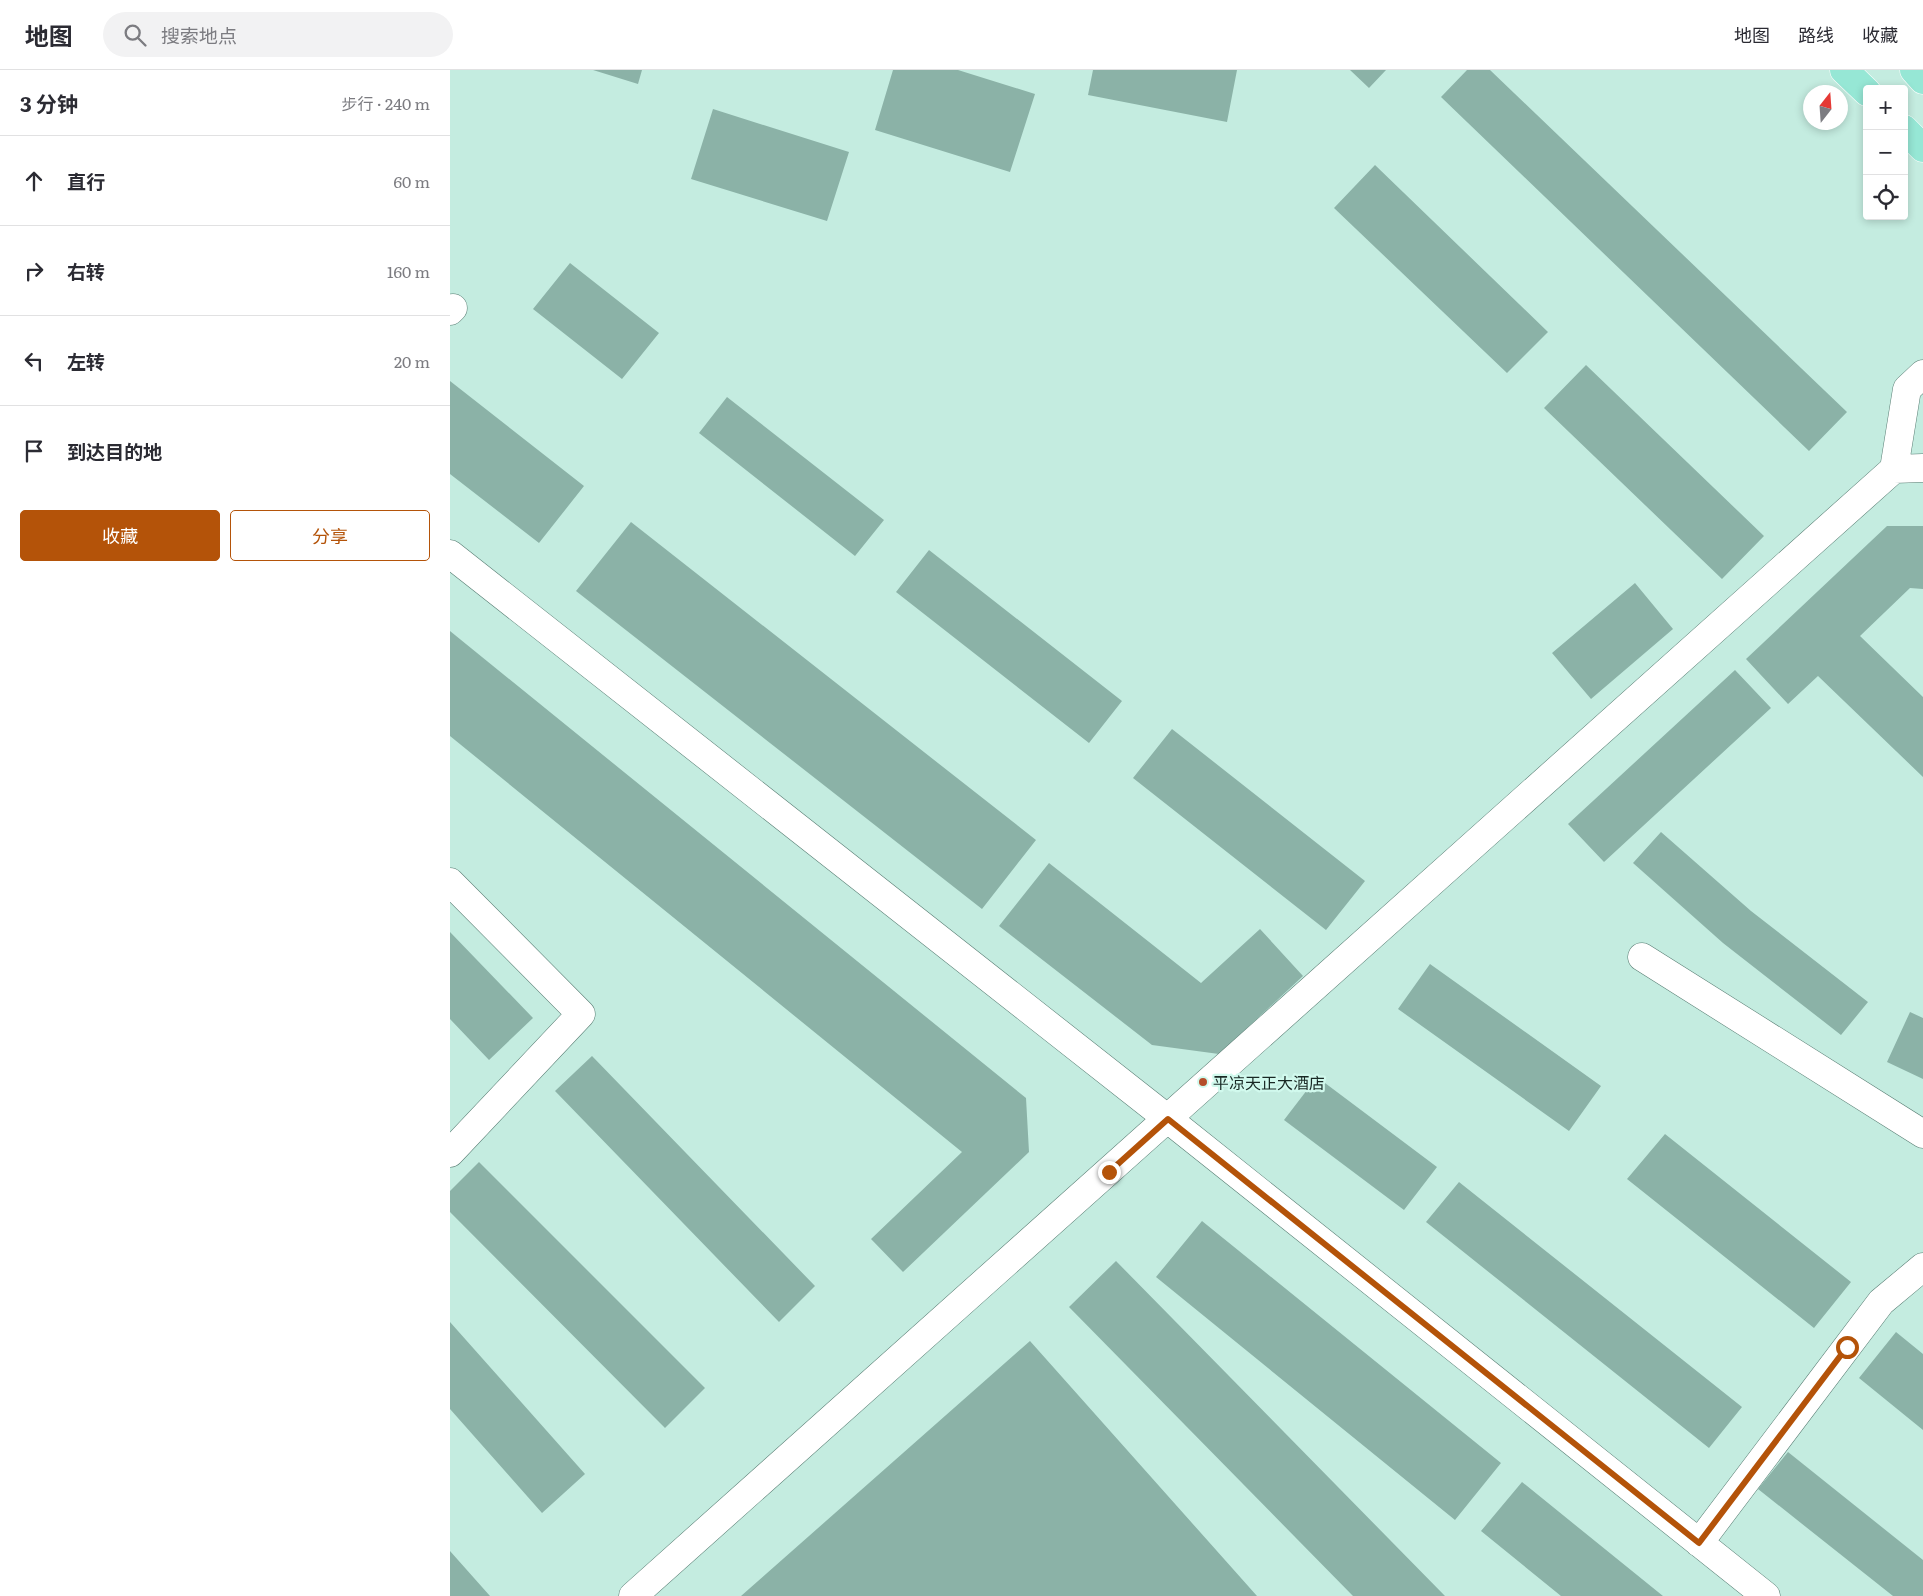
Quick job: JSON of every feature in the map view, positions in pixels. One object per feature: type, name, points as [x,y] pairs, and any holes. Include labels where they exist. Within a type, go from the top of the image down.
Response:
[{"type":"main road","points":[[1844,70],[1863,88]]},
{"type":"main road","points":[[1914,70],[1923,80]]},
{"type":"main road","points":[[1908,134],[1923,148]]},
{"type":"street","points":[[633,1596],[1894,469],[1907,389],[1923,374]]},
{"type":"street","points":[[1894,469],[1923,468]]},
{"type":"street","points":[[450,554],[1168,1119],[1766,1596]]},
{"type":"street","points":[[450,882],[580,1014],[450,1153]]},
{"type":"street","points":[[1642,957],[1923,1134]]},
{"type":"street","points":[[1699,1543],[1881,1302],[1923,1267]]},
{"type":"building","points":[[593,70],[642,70],[638,84]]},
{"type":"building","points":[[893,70],[958,70],[1035,94],[1010,172],[875,130]]},
{"type":"building","points":[[1093,70],[1237,70],[1227,122],[1088,95]]},
{"type":"building","points":[[1350,70],[1386,70],[1369,88]]},
{"type":"building","points":[[1467,70],[1490,70],[1847,412],[1809,451],[1441,97]]},
{"type":"building","points":[[713,109],[849,152],[827,221],[691,179]]},
{"type":"building","points":[[1375,165],[1548,332],[1507,373],[1334,208]]},
{"type":"building","points":[[570,263],[659,333],[622,379],[533,309]]},
{"type":"building","points":[[1586,365],[1764,536],[1722,579],[1544,408]]},
{"type":"building","points":[[450,381],[584,486],[539,543],[450,474]]},
{"type":"building","points":[[727,397],[884,520],[855,556],[699,433]]},
{"type":"building","points":[[631,522],[1036,840],[982,909],[576,591]]},
{"type":"building","points":[[1887,526],[1923,526],[1923,589],[1910,588],[1860,636],[1923,697],[1923,777],[1818,676],[1788,704],[1746,659]]},
{"type":"building","points":[[929,550],[1122,701],[1089,743],[896,592]]},
{"type":"building","points":[[1635,583],[1673,629],[1591,699],[1552,653]]},
{"type":"building","points":[[450,631],[1026,1098],[1029,1152],[903,1272],[871,1239],[962,1152],[450,736]]},
{"type":"building","points":[[1735,670],[1771,708],[1604,862],[1568,824]]},
{"type":"building","points":[[1172,729],[1365,881],[1326,930],[1133,778]]},
{"type":"building","points":[[1661,832],[1751,911],[1868,1002],[1841,1035],[1723,943],[1633,863]]},
{"type":"building","points":[[1049,863],[1201,983],[1260,929],[1303,976],[1219,1054],[1152,1045],[999,926]]},
{"type":"building","points":[[450,932],[533,1018],[489,1060],[450,1019]]},
{"type":"building","points":[[1430,964],[1601,1086],[1569,1131],[1398,1009]]},
{"type":"building","points":[[1910,1012],[1923,1018],[1923,1079],[1887,1062]]},
{"type":"building","points":[[592,1056],[815,1286],[779,1322],[555,1091]]},
{"type":"building","points":[[1317,1077],[1437,1167],[1404,1210],[1284,1120]]},
{"type":"building","points":[[1665,1134],[1851,1282],[1814,1328],[1627,1179]]},
{"type":"building","points":[[479,1162],[705,1388],[665,1428],[450,1212],[450,1191]]},
{"type":"building","points":[[1459,1182],[1742,1407],[1709,1448],[1426,1222]]},
{"type":"building","points":[[1202,1221],[1501,1463],[1455,1520],[1156,1277]]},
{"type":"building","points":[[1116,1261],[1445,1596],[1353,1596],[1069,1307]]},
{"type":"building","points":[[450,1322],[585,1474],[542,1513],[450,1409]]},
{"type":"building","points":[[1896,1332],[1923,1354],[1923,1430],[1859,1378]]},
{"type":"building","points":[[1030,1341],[1257,1596],[741,1596]]},
{"type":"building","points":[[1788,1452],[1923,1560],[1923,1596],[1893,1596],[1758,1489]]},
{"type":"building","points":[[1522,1482],[1663,1596],[1561,1596],[1481,1531]]},
{"type":"building","points":[[450,1551],[490,1596],[450,1596]]},
{"type":"place","name":"平凉天正大酒店","points":[[1203,1082]]},
{"type":"route","points":[[1109,1172],[1168,1119],[1699,1543],[1847,1347]]}]
